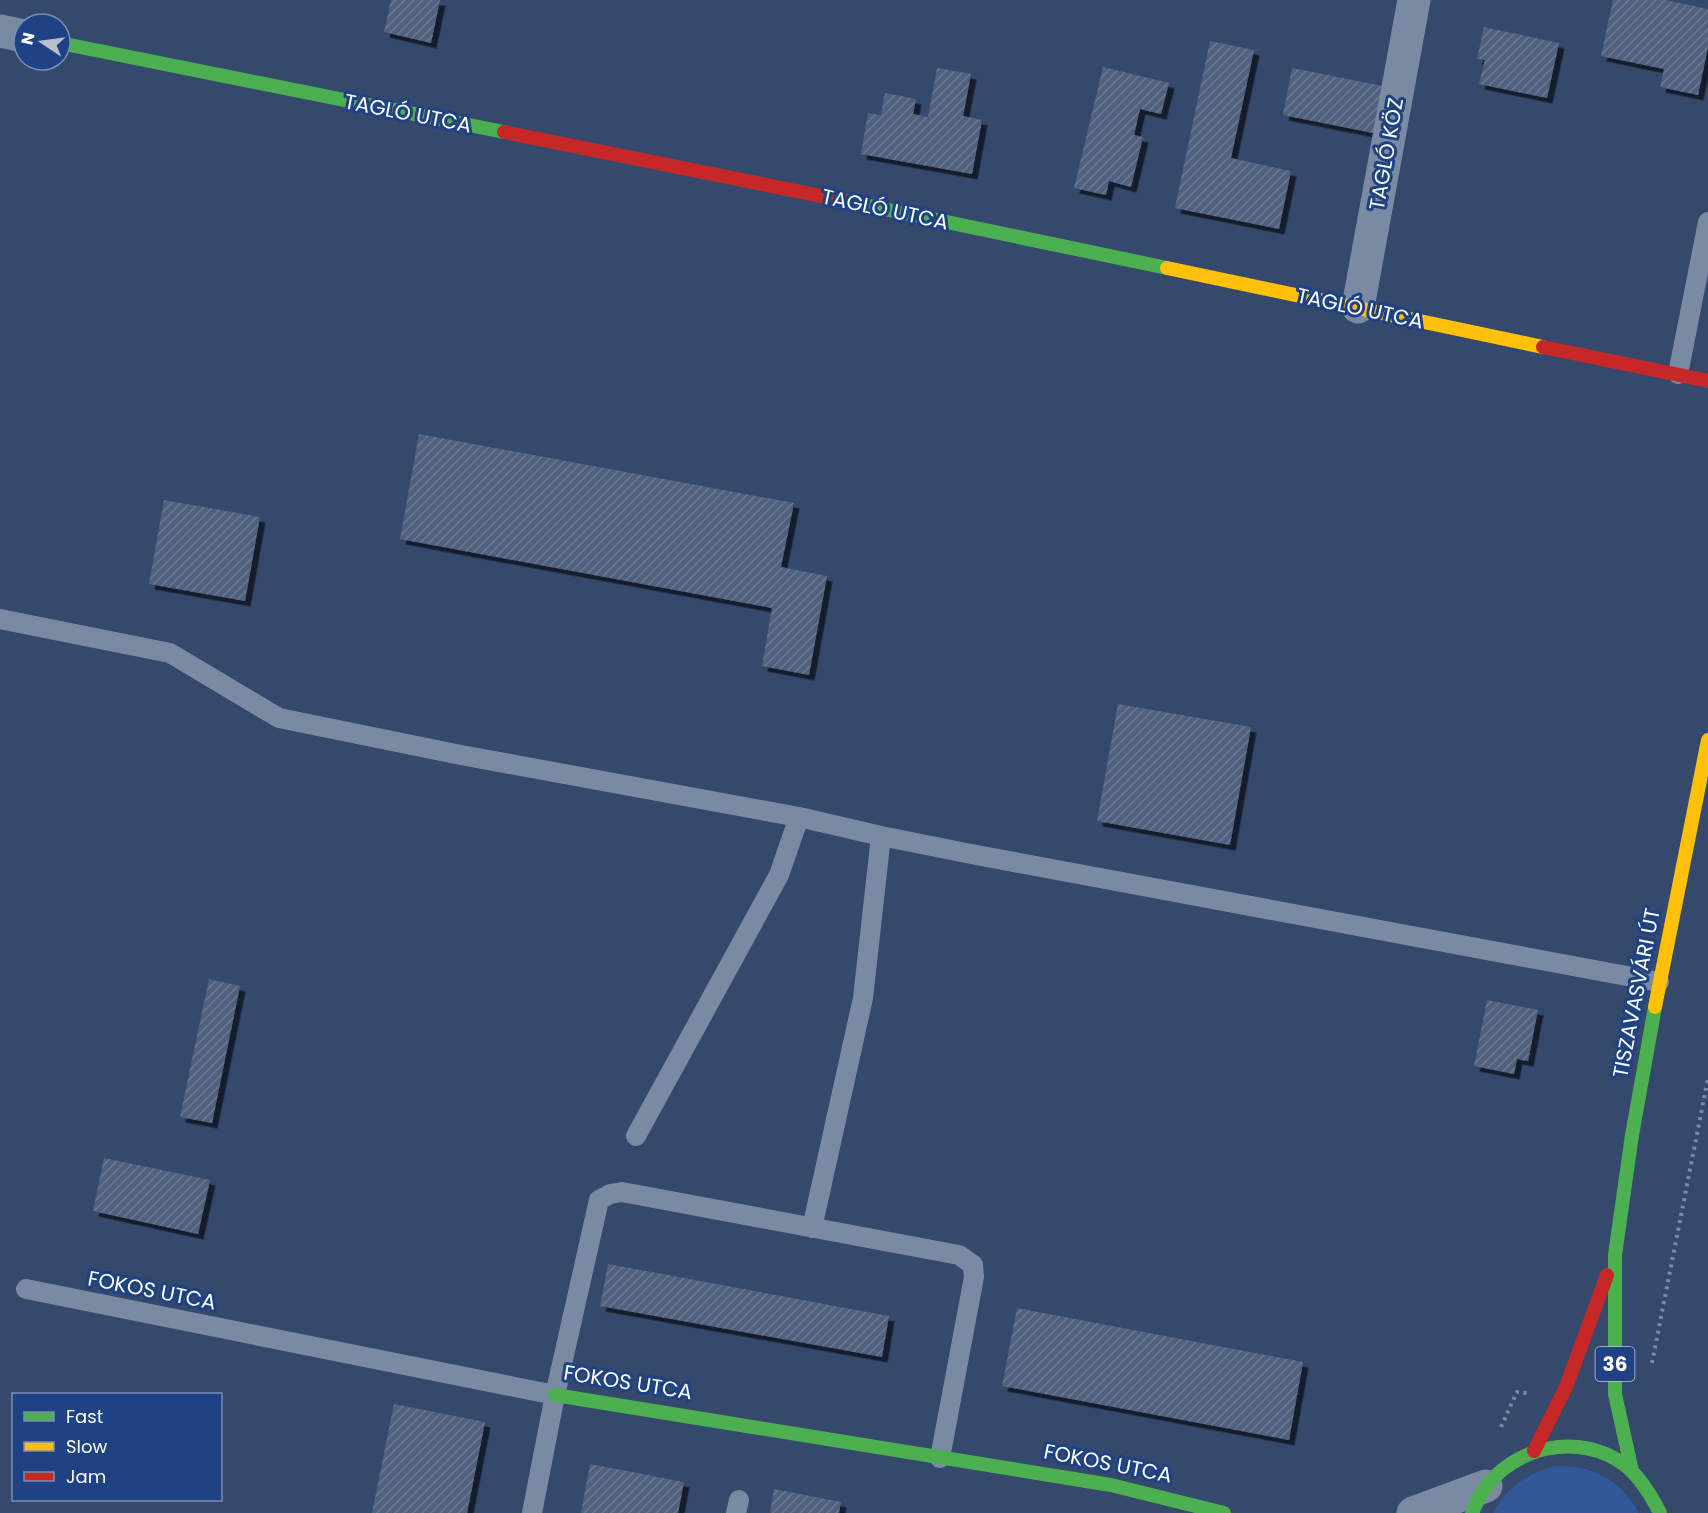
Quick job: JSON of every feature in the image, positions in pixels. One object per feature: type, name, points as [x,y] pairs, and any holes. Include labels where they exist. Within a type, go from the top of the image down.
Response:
[{"type":"street","name":"TAGLÓ KÖZ","points":[[1358,307],[1414,0]]},
{"type":"street","name":"TAGLÓ UTCA","points":[[72,45],[789,189],[1708,381]]},
{"type":"street","name":"TISZAVASVÁRI ÚT","points":[[1615,1255],[1632,1135],[1659,982],[1708,740]]},
{"type":"street","name":"36","points":[[1534,1451],[1550,1425],[1567,1386],[1615,1255]]},
{"type":"street","name":"36","points":[[1615,1255],[1615,1394],[1632,1471]]},
{"type":"street","name":"FOKOS UTCA","points":[[555,1395],[1111,1485],[1224,1513]]},
{"type":"street","name":"36","points":[[1479,1500],[1500,1471],[1516,1459],[1534,1451],[1555,1446],[1576,1446],[1597,1450],[1616,1459],[1632,1471],[1649,1490],[1660,1513]]},
{"type":"street","points":[[1413,1513],[1479,1500]]},
{"type":"lane","points":[[1678,374],[1708,222]]},
{"type":"lane","points":[[0,619],[170,653],[279,718],[472,757],[799,817],[881,836],[1659,982]]},
{"type":"lane","points":[[636,1136],[779,874],[799,817]]},
{"type":"lane","points":[[812,1228],[863,998],[881,836]]},
{"type":"lane","points":[[532,1513],[555,1395],[600,1200],[610,1194],[622,1192],[959,1255],[973,1265],[974,1277],[940,1458]]},
{"type":"lane","name":"FOKOS UTCA","points":[[26,1289],[555,1395]]},
{"type":"path","points":[[1651,1368],[1708,1078]]},
{"type":"shaded area","points":[[1555,1466],[1582,1468],[1604,1476],[1623,1491],[1639,1513],[1493,1513],[1518,1483],[1535,1473]]},
{"type":"building","points":[[391,0],[440,0],[431,43],[384,32]]},
{"type":"building","points":[[1613,0],[1665,0],[1708,9],[1708,47],[1698,95],[1660,87],[1664,69],[1601,56]]},
{"type":"building","points":[[1484,27],[1559,43],[1547,98],[1479,84],[1485,60],[1477,59]]},
{"type":"building","points":[[1210,41],[1254,50],[1231,158],[1291,171],[1279,229],[1175,208]]},
{"type":"building","points":[[1103,67],[1169,83],[1161,114],[1140,109],[1134,135],[1143,137],[1131,187],[1109,181],[1106,195],[1074,188]]},
{"type":"building","points":[[937,68],[971,74],[963,116],[982,120],[972,174],[861,154],[868,113],[881,115],[885,93],[916,99],[913,114],[928,117]]},
{"type":"building","points":[[1292,68],[1388,87],[1378,134],[1283,115]]},
{"type":"building","points":[[419,434],[794,503],[781,567],[827,576],[809,675],[762,666],[772,608],[400,539]]},
{"type":"building","points":[[164,500],[260,517],[245,601],[149,584]]},
{"type":"building","points":[[1118,704],[1251,727],[1230,845],[1097,821]]},
{"type":"building","points":[[209,979],[240,986],[212,1123],[180,1117]]},
{"type":"building","points":[[1487,1000],[1538,1010],[1528,1061],[1517,1059],[1514,1074],[1474,1066]]},
{"type":"building","points":[[104,1158],[210,1180],[198,1234],[93,1211]]},
{"type":"building","points":[[608,1264],[889,1316],[882,1357],[600,1306]]},
{"type":"building","points":[[1017,1308],[1303,1362],[1289,1440],[1002,1386]]},
{"type":"building","points":[[394,1404],[485,1422],[467,1513],[372,1513]]},
{"type":"building","points":[[590,1464],[684,1482],[678,1513],[581,1513]]},
{"type":"building","points":[[774,1489],[841,1502],[839,1513],[770,1513]]},
{"type":"traffic: fast","points":[[72,45],[504,132]]},
{"type":"traffic: fast","points":[[846,201],[1167,268]]},
{"type":"traffic: fast","points":[[1632,1471],[1615,1394],[1615,1255],[1632,1135],[1655,1007]]},
{"type":"traffic: fast","points":[[555,1395],[1111,1485],[1224,1513]]},
{"type":"traffic: fast","points":[[1472,1513],[1482,1492],[1495,1476],[1511,1464],[1529,1454],[1548,1448],[1568,1446],[1588,1448],[1625,1465],[1645,1487],[1660,1513]]},
{"type":"traffic: slow","points":[[1167,268],[1543,347]]},
{"type":"traffic: slow","points":[[1655,1007],[1708,740]]},
{"type":"traffic: jam","points":[[504,132],[846,201]]},
{"type":"traffic: jam","points":[[1543,347],[1708,381]]},
{"type":"traffic: jam","points":[[1534,1451],[1566,1387],[1607,1275]]}]
